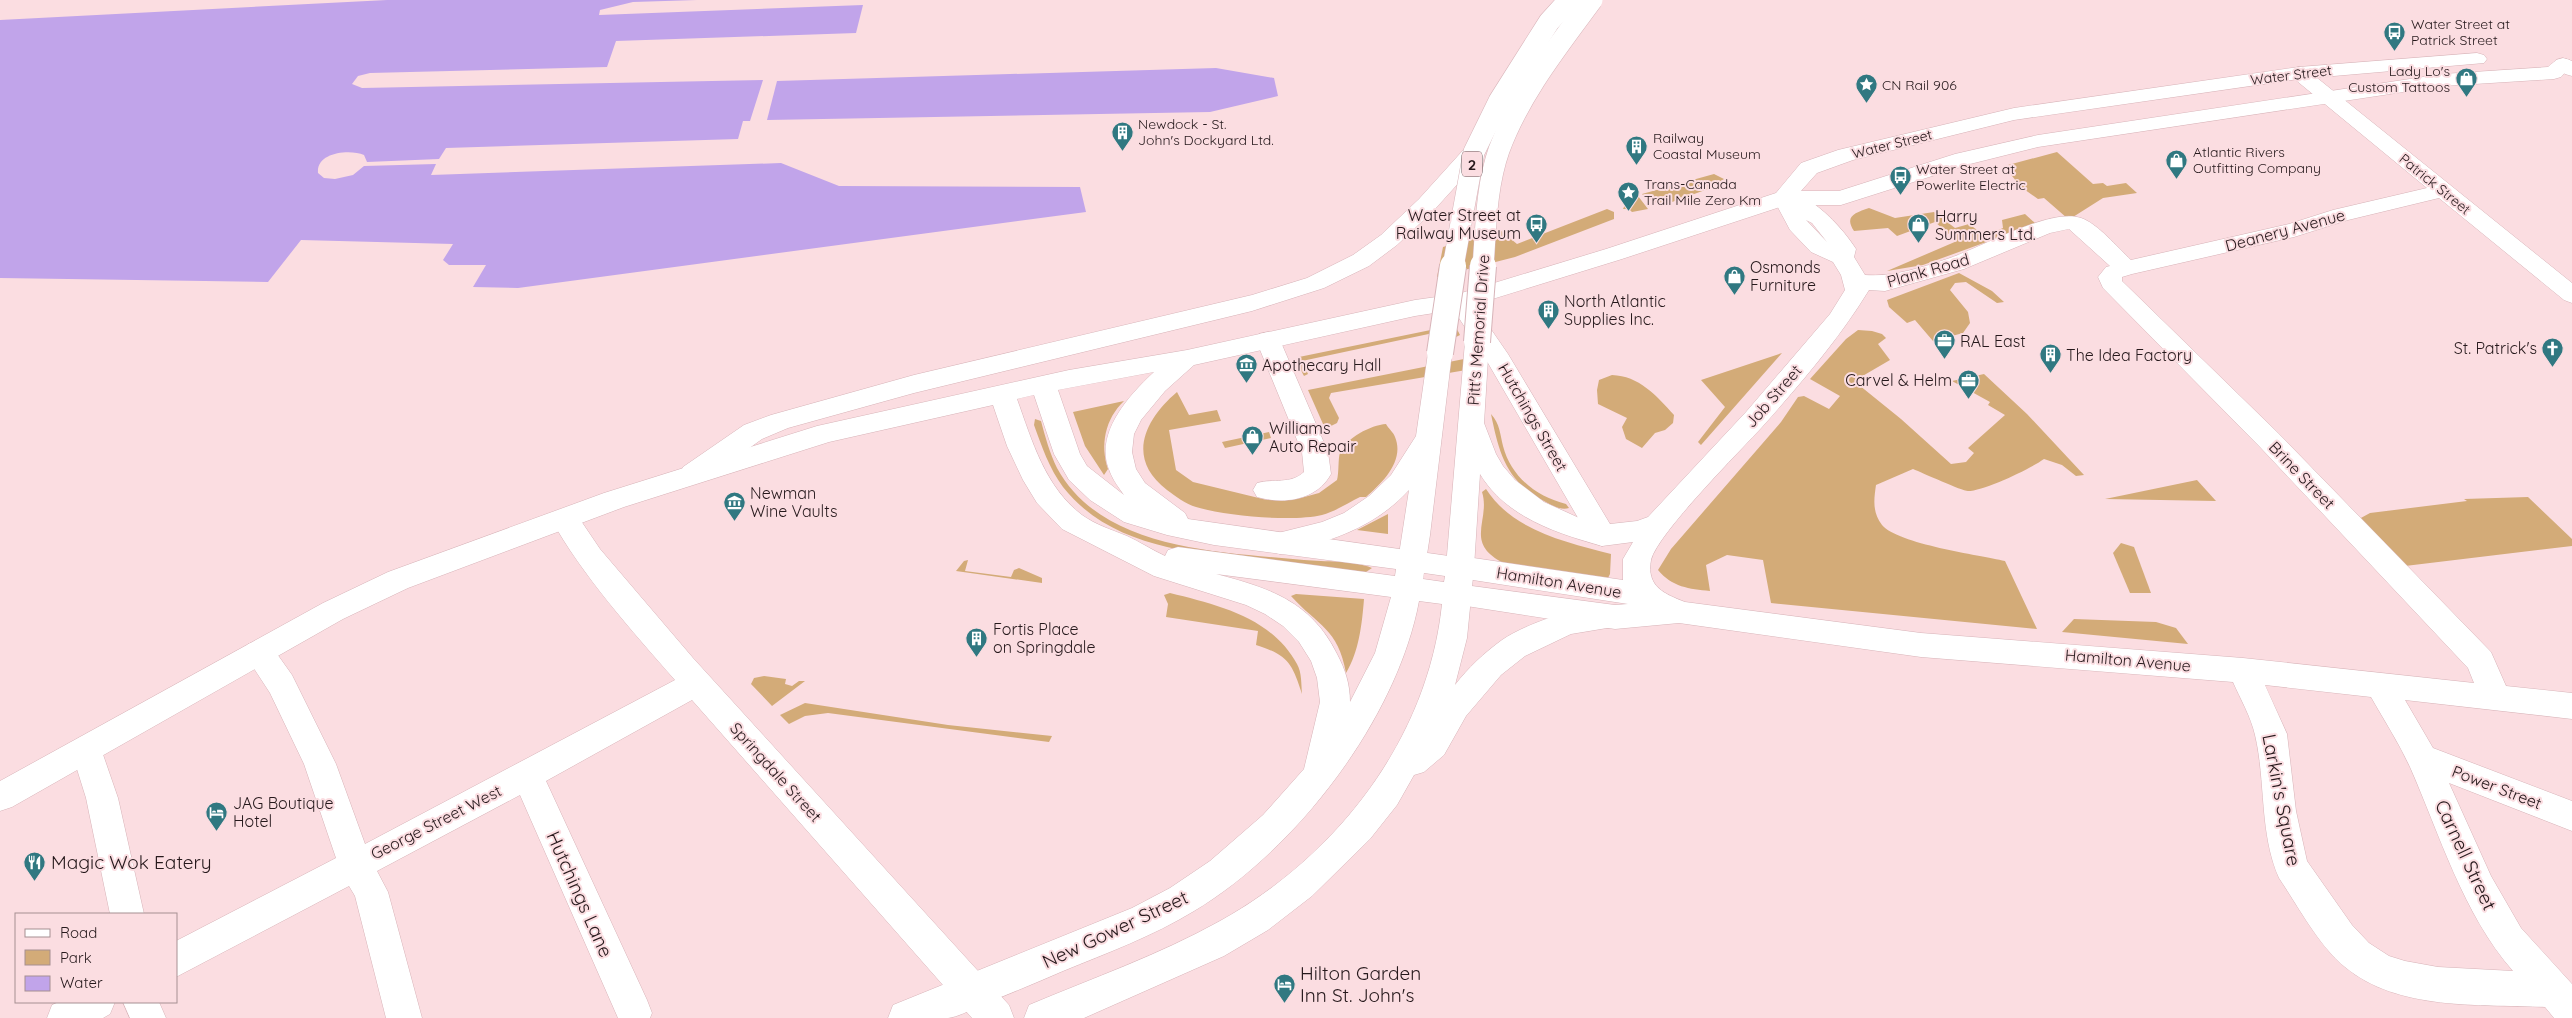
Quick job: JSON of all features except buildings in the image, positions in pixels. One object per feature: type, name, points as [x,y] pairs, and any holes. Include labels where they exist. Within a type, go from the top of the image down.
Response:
[{"type":"main road","name":"Pitt's Memorial Drive","points":[[1410,574],[1424,491],[1428,428],[1459,224],[1474,152],[1499,101],[1550,22],[1569,0]]},
{"type":"main road","name":"Pitt's Memorial Drive","points":[[1459,581],[1488,197],[1499,150],[1517,111],[1557,48],[1592,0]]},
{"type":"main road","name":"Water Street","points":[[2526,56],[2569,66]]},
{"type":"main road","name":"Water Street","points":[[1784,198],[1809,168],[1846,155],[2008,115],[2299,74],[2499,57]]},
{"type":"main road","name":"Water Street","points":[[1784,198],[1841,198],[1954,162],[2038,141],[2160,120],[2328,98],[2443,80],[2554,73],[2569,66]]},
{"type":"main road","name":"Patrick Street","points":[[2299,74],[2572,295]]},
{"type":"main road","points":[[693,474],[753,432],[780,421],[980,368],[1252,303],[1290,293],[1319,282],[1348,268],[1388,240],[1435,197],[1474,152]]},
{"type":"main road","name":"Deanery Avenue","points":[[2126,268],[2276,235],[2341,215],[2443,191]]},
{"type":"main road","points":[[0,798],[333,611],[398,580],[693,474],[826,433],[1042,385],[1186,358],[1414,308],[1460,301],[1614,254],[1784,198],[1798,225],[1820,247],[1842,256],[1856,282]]},
{"type":"main road","name":"Plank Road","points":[[1856,282],[1886,284],[1927,273],[2043,228],[2071,222],[2079,225],[2126,268]]},
{"type":"main road","name":"Brine Street","points":[[2126,268],[2114,272],[2110,277],[2111,283],[2269,440],[2480,661],[2496,697]]},
{"type":"main road","name":"Job Street","points":[[1652,601],[1638,583],[1637,559],[1658,524],[1755,418],[1839,319],[1854,296],[1856,282]]},
{"type":"main road","name":"Hutchings Street","points":[[1460,301],[1499,360],[1602,535]]},
{"type":"main road","points":[[1267,490],[1285,491],[1307,486],[1318,474],[1315,452],[1268,340]]},
{"type":"main road","points":[[1186,358],[1140,400],[1123,429],[1118,453],[1123,471],[1135,490],[1158,509],[1191,530]]},
{"type":"main road","points":[[1042,385],[1067,454],[1078,473],[1100,493],[1134,515],[1191,530],[1280,543],[1410,574]]},
{"type":"main road","points":[[1002,394],[1039,486],[1071,522],[1127,548],[1146,561],[1170,572],[1259,596],[1271,602],[1302,625],[1317,642],[1333,681],[1335,701],[1318,777]]},
{"type":"main road","name":"Job Street","points":[[1471,416],[1483,456],[1492,471],[1511,492],[1542,515],[1572,528],[1602,535],[1639,531],[1658,524]]},
{"type":"main road","points":[[1280,543],[1340,527],[1374,509],[1418,458],[1428,428]]},
{"type":"main road","name":"Springdale Street","points":[[565,519],[590,557],[696,683],[996,1018]]},
{"type":"main road","points":[[1042,1018],[1212,944],[1247,924],[1283,899],[1338,849],[1374,810],[1399,774],[1419,733],[1448,660],[1459,581],[1410,574],[1202,563],[1127,548]]},
{"type":"main road","name":"New Gower Street","points":[[906,1018],[1143,920],[1193,893],[1253,845],[1282,818],[1318,777],[1349,735],[1388,658],[1410,574]]},
{"type":"main road","name":"Hamilton Avenue","points":[[1459,581],[1615,617],[1684,613],[1921,645],[2243,670],[2572,706]]},
{"type":"main road","name":"Hamilton Avenue","points":[[1459,581],[1623,591],[1684,613]]},
{"type":"main road","points":[[1399,774],[1433,745],[1455,707],[1471,687],[1490,666],[1514,647],[1567,622],[1615,617]]},
{"type":"main road","points":[[259,653],[281,684],[304,729],[320,764],[355,864],[371,892],[404,1018]]},
{"type":"main road","name":"Larkin's Square","points":[[2243,670],[2271,734],[2280,811],[2291,867],[2340,937],[2357,955],[2380,970],[2405,978],[2561,1000]]},
{"type":"main road","name":"George Street West","points":[[178,959],[696,683]]},
{"type":"main road","name":"Carnell Street","points":[[2380,685],[2422,758],[2479,887],[2509,940],[2561,1000]]},
{"type":"main road","points":[[88,750],[102,798],[127,913]]},
{"type":"main road","name":"Power Street","points":[[2422,758],[2572,816]]},
{"type":"main road","name":"Hutchings Lane","points":[[526,775],[634,1013]]},
{"type":"main road","points":[[66,1018],[95,1003]]},
{"type":"main road","points":[[141,1003],[148,1018]]},
{"type":"green space","points":[[2057,152],[2093,184],[2103,183],[2107,186],[2126,183],[2137,193],[2103,198],[2073,217],[2067,218],[2044,198],[2038,199],[2021,187],[2008,171],[2013,169],[2008,165]]},
{"type":"green space","points":[[1714,174],[1724,179],[1708,189],[1661,206],[1642,194]]},
{"type":"green space","points":[[1638,196],[1648,209],[1632,212],[1629,209],[1623,209],[1627,201]]},
{"type":"green space","points":[[1869,208],[1895,218],[1934,212],[1955,228],[1969,224],[1985,236],[2003,228],[2002,220],[2025,214],[2036,224],[1923,265],[1887,271],[1957,241],[1935,222],[1897,236],[1888,228],[1854,231],[1850,222],[1852,216]]},
{"type":"green space","points":[[1607,209],[1614,212],[1614,219],[1515,257],[1437,277],[1443,247],[1500,230],[1517,244]]},
{"type":"green space","points":[[1959,273],[1992,291],[2004,302],[1997,303],[1966,282],[1955,283],[1950,290],[1968,312],[1970,323],[1963,333],[1933,341],[1915,320],[1907,323],[1889,307],[1887,300]]},
{"type":"green space","points":[[1455,325],[1460,335],[1456,337],[1452,329],[1302,361],[1308,374],[1304,376],[1296,361],[1299,357]]},
{"type":"green space","points":[[1858,330],[1882,334],[1886,338],[1878,344],[1890,360],[1854,381],[1901,419],[1951,464],[1966,462],[1974,453],[1968,448],[2005,415],[1988,405],[1990,402],[1952,381],[1984,374],[2027,414],[2084,475],[2076,476],[2062,465],[2044,459],[2007,479],[1975,490],[1964,490],[1913,469],[1876,485],[1875,510],[1882,525],[1891,532],[1921,543],[2005,561],[2037,629],[1771,603],[1763,560],[1727,555],[1706,565],[1710,591],[1675,584],[1658,570],[1671,549],[1781,422],[1798,397],[1804,396],[1829,409],[1840,396],[1810,379],[1846,339]]},
{"type":"green space","points":[[1782,353],[1701,445],[1698,442],[1725,407],[1701,380]]},
{"type":"green space","points":[[1469,358],[1478,368],[1331,393],[1329,398],[1339,418],[1337,423],[1331,426],[1323,424],[1308,390]]},
{"type":"green space","points":[[1612,375],[1622,376],[1639,383],[1661,400],[1674,415],[1673,423],[1665,430],[1655,433],[1642,448],[1626,439],[1622,427],[1627,418],[1598,404],[1597,390],[1599,380]]},
{"type":"green space","points":[[1177,392],[1189,415],[1217,410],[1221,421],[1169,430],[1176,470],[1193,482],[1267,500],[1297,499],[1319,493],[1337,480],[1339,455],[1343,447],[1360,433],[1386,424],[1394,435],[1397,455],[1385,478],[1366,497],[1360,497],[1322,515],[1294,518],[1259,517],[1224,513],[1196,507],[1174,495],[1154,478],[1147,466],[1143,453],[1144,440],[1149,427],[1165,403]]},
{"type":"green space","points":[[1124,401],[1108,424],[1104,451],[1108,469],[1104,475],[1085,446],[1073,412]]},
{"type":"green space","points":[[1491,414],[1498,425],[1507,457],[1519,476],[1535,491],[1566,504],[1569,508],[1559,508],[1544,501],[1531,493],[1513,475],[1501,453]]},
{"type":"green space","points":[[1035,419],[1041,421],[1057,468],[1077,495],[1103,516],[1133,531],[1167,542],[1202,549],[1312,561],[1348,562],[1372,568],[1366,572],[1207,554],[1180,550],[1128,535],[1104,523],[1082,507],[1063,487],[1043,449],[1034,425]]},
{"type":"green space","points":[[1269,432],[1271,438],[1225,448],[1222,442]]},
{"type":"green space","points":[[2197,480],[2216,501],[2105,499]]},
{"type":"green space","points":[[1486,489],[1497,503],[1526,525],[1576,545],[1611,554],[1610,574],[1607,580],[1504,563],[1492,555],[1481,539],[1484,502],[1482,492]]},
{"type":"green space","points":[[2528,497],[2572,539],[2572,546],[2405,566],[2359,519],[2370,513],[2467,501],[2464,499]]},
{"type":"green space","points":[[1388,514],[1388,534],[1357,530]]},
{"type":"green space","points":[[2121,543],[2134,547],[2151,593],[2130,593],[2113,553]]},
{"type":"green space","points":[[968,560],[965,571],[1011,577],[1014,570],[1019,568],[1042,578],[1042,583],[956,571],[964,561]]},
{"type":"green space","points":[[1170,593],[1242,615],[1273,635],[1286,648],[1299,667],[1302,694],[1295,675],[1287,662],[1275,653],[1256,645],[1258,631],[1166,617],[1168,604],[1164,595]]},
{"type":"green space","points":[[1296,594],[1364,599],[1357,647],[1346,673],[1338,646],[1326,629],[1291,596]]},
{"type":"green space","points":[[2074,619],[2156,622],[2176,628],[2188,644],[2062,632]]},
{"type":"green space","points":[[764,676],[786,679],[785,684],[792,686],[799,681],[805,681],[772,706],[751,684],[754,678]]},
{"type":"green space","points":[[805,703],[948,725],[1052,736],[1049,742],[828,713],[805,716],[789,724],[780,715]]},
{"type":"water","points":[[387,0],[697,0],[633,2],[600,10],[599,15],[863,5],[856,33],[616,41],[607,67],[370,73],[358,76],[352,84],[362,88],[763,80],[750,121],[743,121],[738,139],[446,148],[439,159],[367,162],[364,155],[351,152],[335,154],[322,160],[318,173],[324,178],[335,179],[353,175],[364,166],[436,164],[431,175],[781,163],[839,186],[1080,187],[1086,212],[518,288],[473,287],[486,265],[449,265],[443,260],[453,244],[301,240],[268,282],[0,278],[0,20]]},
{"type":"water","points":[[1216,68],[1274,78],[1278,96],[1210,112],[767,120],[777,81]]},
{"type":"place","name":"Water Street at Patrick Street","points":[[2395,51]]},
{"type":"place","name":"Lady Lo's Custom Tattoos","points":[[2466,98]]},
{"type":"place","name":"CN Rail 906","points":[[1866,104]]},
{"type":"place","name":"Newdock - St. John's Dockyard Ltd.","points":[[1122,151]]},
{"type":"place","name":"Railway Coastal Museum","points":[[1637,165]]},
{"type":"place","name":"Atlantic Rivers Outfitting Company","points":[[2177,179]]},
{"type":"place","name":"Water Street at Powerlite Electric","points":[[1900,196]]},
{"type":"place","name":"Trans-Canada Trail Mile Zero Km","points":[[1628,211]]},
{"type":"place","name":"Water Street at Railway Museum","points":[[1537,243]]},
{"type":"place","name":"Harry Summers Ltd.","points":[[1919,244]]},
{"type":"place","name":"Osmonds Furniture","points":[[1734,295]]},
{"type":"place","name":"North Atlantic Supplies Inc.","points":[[1548,329]]},
{"type":"place","name":"RAL East","points":[[1944,360]]},
{"type":"place","name":"St. Patrick's","points":[[2553,367]]},
{"type":"place","name":"The Idea Factory","points":[[2050,374]]},
{"type":"place","name":"Apothecary Hall","points":[[1246,384]]},
{"type":"place","name":"Carvel & Helm","points":[[1968,399]]},
{"type":"place","name":"Williams Auto Repair","points":[[1253,456]]},
{"type":"place","name":"Newman Wine Vaults","points":[[734,521]]},
{"type":"place","name":"Fortis Place on Springdale","points":[[977,657]]},
{"type":"place","name":"JAG Boutique Hotel","points":[[217,831]]},
{"type":"place","name":"Magic Wok Eatery","points":[[35,881]]},
{"type":"place","name":"Hilton Garden Inn St. John's","points":[[1284,1003]]}]
